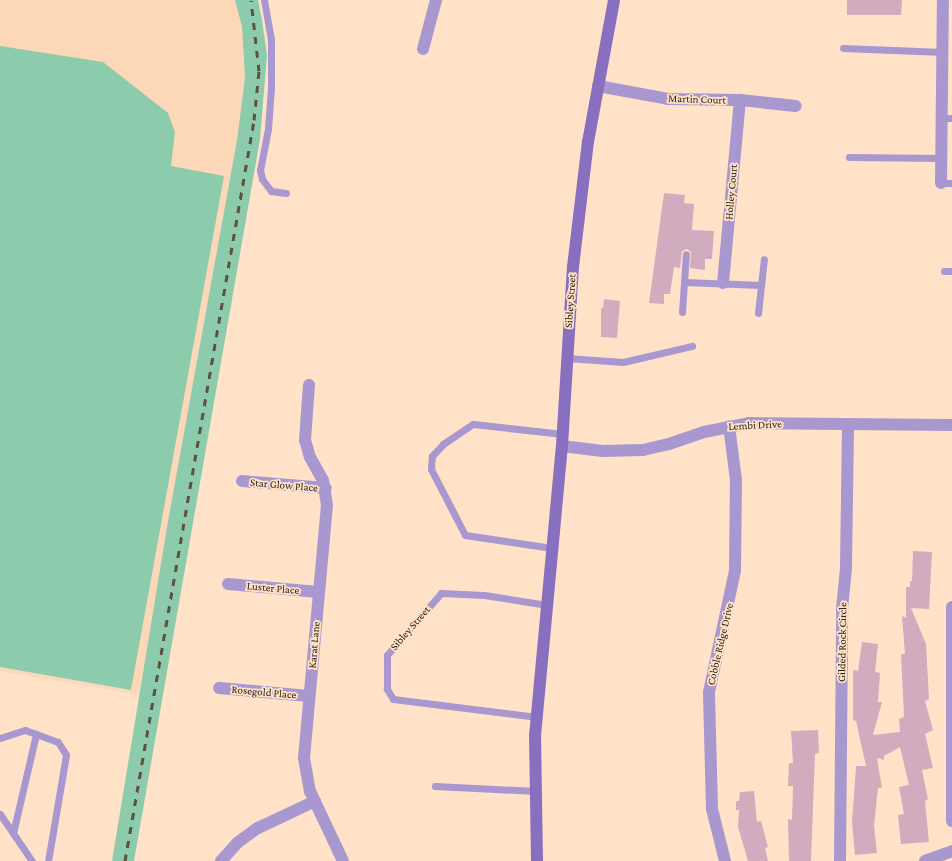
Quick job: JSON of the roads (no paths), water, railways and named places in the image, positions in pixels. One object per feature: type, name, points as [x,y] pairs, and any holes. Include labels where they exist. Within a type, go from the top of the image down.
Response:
[{"type":"street","points":[[423,49],[436,0]]},
{"type":"street","name":"Sibley Street","points":[[537,861],[537,717],[562,440],[573,267],[598,86],[614,0]]},
{"type":"street","points":[[943,0],[943,52],[948,75],[947,118],[942,158],[947,183]]},
{"type":"street","name":"Martin Court","points":[[598,86],[668,99],[740,100],[796,106]]},
{"type":"street","name":"Holley Court","points":[[723,283],[740,100]]},
{"type":"street","points":[[309,385],[305,440],[310,457],[326,488]]},
{"type":"street","name":"Lembi Drive","points":[[562,440],[603,451],[643,450],[729,426],[750,423],[952,425]]},
{"type":"street","name":"Gilded Rock Circle","points":[[840,861],[842,609],[846,568],[848,424]]},
{"type":"street","name":"Cobble Ridge Drive","points":[[726,861],[712,809],[709,692],[735,571],[736,480],[729,426]]},
{"type":"street","name":"Star Glow Place","points":[[242,481],[326,488]]},
{"type":"street","name":"Karat Lane","points":[[326,488],[327,505],[304,758],[307,780],[314,801],[343,861]]},
{"type":"street","name":"Luster Place","points":[[228,584],[319,592]]},
{"type":"street","points":[[952,607],[952,821]]},
{"type":"street","name":"Rosegold Place","points":[[219,688],[309,696]]},
{"type":"street","points":[[221,861],[237,843],[258,828],[314,801]]},
{"type":"street","points":[[925,861],[952,851]]},
{"type":"lane","points":[[264,0],[271,39],[271,88],[268,129],[260,170],[262,179],[272,191],[286,193]]},
{"type":"lane","points":[[844,48],[943,52]]},
{"type":"lane","points":[[849,157],[942,158]]},
{"type":"lane","points":[[682,312],[686,254]]},
{"type":"lane","points":[[758,313],[764,259]]},
{"type":"lane","points":[[944,271],[952,272]]},
{"type":"lane","points":[[684,282],[761,285]]},
{"type":"lane","points":[[567,358],[623,362],[692,346]]},
{"type":"lane","points":[[552,548],[465,535],[430,469],[432,456],[440,448],[473,424],[562,440]]},
{"type":"lane","name":"Sibley Street","points":[[537,717],[393,700],[387,689],[387,655],[441,593],[484,595],[547,605]]},
{"type":"lane","points":[[0,738],[25,730],[58,742],[66,755],[48,861]]},
{"type":"lane","points":[[13,833],[36,734]]},
{"type":"lane","points":[[436,786],[536,790]]},
{"type":"lane","points":[[0,814],[32,861]]},
{"type":"railway","points":[[125,861],[254,120],[259,71],[251,0]]}]
